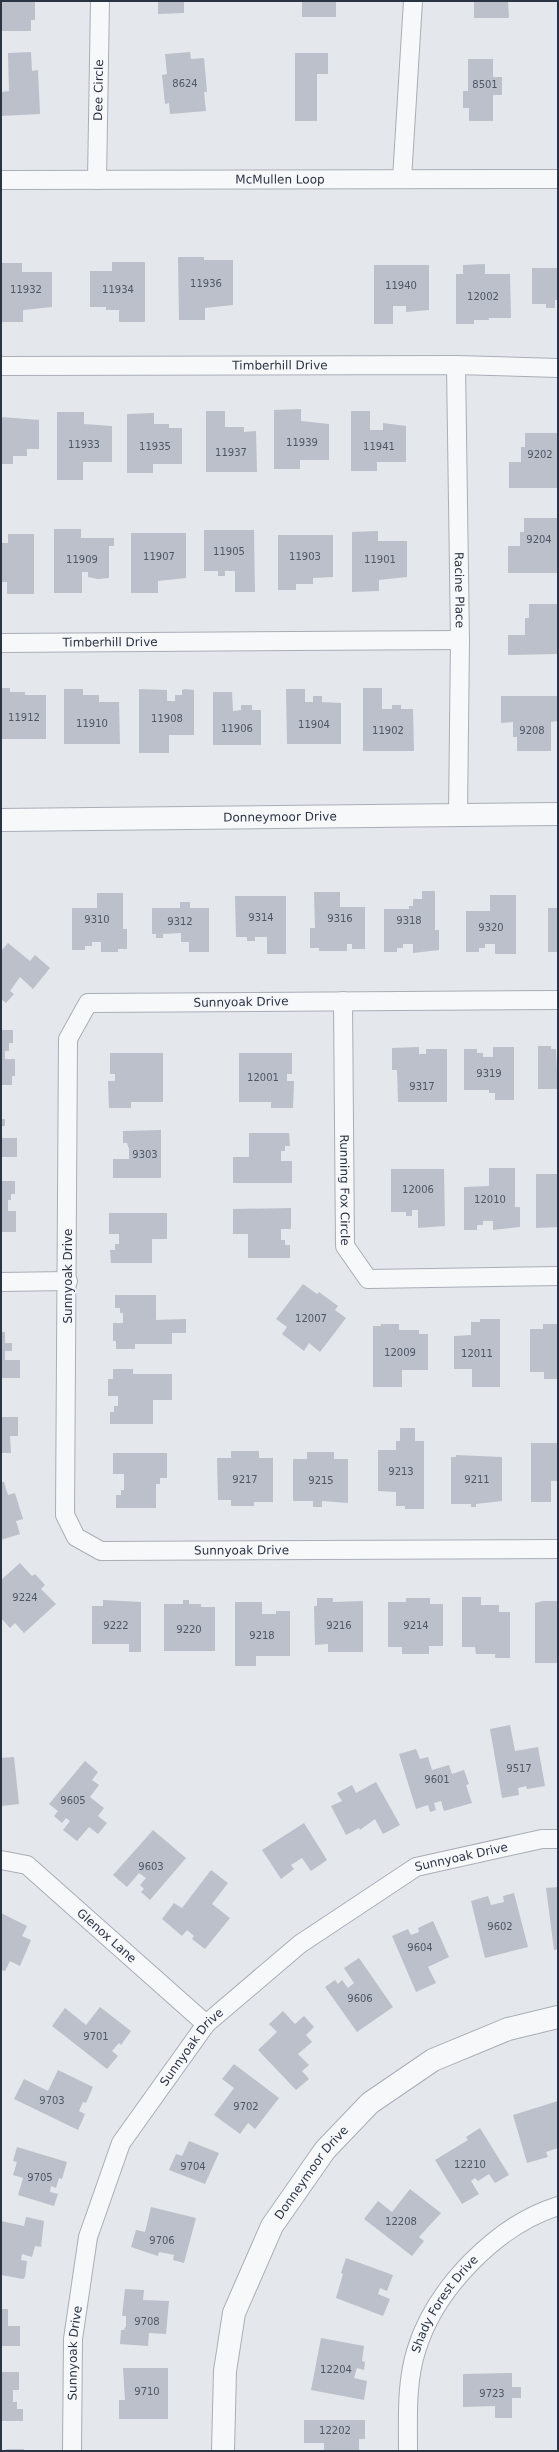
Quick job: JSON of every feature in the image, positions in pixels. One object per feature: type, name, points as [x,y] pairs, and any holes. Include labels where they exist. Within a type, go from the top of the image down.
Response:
[{"type":"street","name":"Dee Circle","points":[[97,180],[100,1]]},
{"type":"street","points":[[402,180],[413,1]]},
{"type":"street","name":"McMullen Loop","points":[[1,180],[558,179]]},
{"type":"street","name":"Timberhill Drive","points":[[1,366],[456,365],[558,368]]},
{"type":"street","name":"Racine Place","points":[[456,365],[460,640],[458,815]]},
{"type":"street","name":"Timberhill Drive","points":[[1,643],[460,640]]},
{"type":"street","name":"Donneymoor Drive","points":[[1,820],[558,814]]},
{"type":"street","name":"Sunnyoak Drive","points":[[558,1000],[88,1003],[68,1039],[68,1281],[65,1515],[76,1537],[101,1551],[558,1549]]},
{"type":"street","name":"Running Fox Circle","points":[[343,1001],[345,1246],[368,1278],[558,1276]]},
{"type":"street","points":[[1,1282],[68,1281]]},
{"type":"street","name":"Sunnyoak Drive","points":[[72,2451],[73,2339],[88,2237],[121,2143],[206,2024],[300,1944],[416,1867],[542,1839],[558,1839]]},
{"type":"street","name":"Glenox Lane","points":[[1,1860],[27,1865],[206,2024]]},
{"type":"street","name":"Donneymoor Drive","points":[[223,2451],[225,2370],[234,2313],[272,2226],[325,2150],[370,2103],[433,2060],[508,2028],[558,2017]]},
{"type":"street","name":"Shady Forest Drive","points":[[408,2451],[409,2389],[417,2348],[433,2312],[462,2271],[496,2238],[548,2209],[558,2206]]},
{"type":"building","points":[[1,1],[35,1],[35,20],[31,20],[31,31],[1,31]]},
{"type":"building","points":[[158,1],[184,1],[184,13],[158,14]]},
{"type":"building","points":[[302,1],[336,1],[336,17],[302,17]]},
{"type":"building","points":[[474,1],[508,1],[509,18],[474,18]]},
{"type":"building","points":[[31,52],[32,71],[38,70],[40,114],[1,116],[1,92],[9,91],[8,53]]},
{"type":"building","points":[[190,52],[191,59],[204,58],[207,92],[204,92],[206,111],[170,114],[169,103],[165,104],[162,75],[167,74],[165,54]]},
{"type":"building","points":[[295,53],[328,53],[328,74],[317,74],[317,121],[295,121]]},
{"type":"building","points":[[468,59],[493,59],[493,77],[502,77],[502,95],[493,95],[493,121],[469,121],[469,108],[463,108],[463,91],[468,91]]},
{"type":"building","points":[[178,257],[204,257],[204,260],[233,260],[233,305],[205,308],[205,320],[179,320]]},
{"type":"building","points":[[112,262],[145,262],[145,322],[119,322],[119,310],[106,310],[106,307],[90,307],[90,271],[112,271]]},
{"type":"building","points":[[1,263],[22,263],[22,272],[52,272],[52,307],[23,310],[23,322],[1,322]]},
{"type":"building","points":[[485,264],[485,274],[510,274],[511,318],[489,318],[489,320],[474,320],[474,324],[456,324],[456,274],[463,274],[463,265]]},
{"type":"building","points":[[374,265],[429,265],[429,310],[406,312],[406,306],[393,306],[393,324],[374,324]]},
{"type":"building","points":[[532,268],[558,268],[558,300],[555,300],[555,308],[546,308],[546,304],[532,304]]},
{"type":"building","points":[[301,409],[301,421],[329,424],[329,460],[300,460],[300,469],[274,469],[274,410]]},
{"type":"building","points":[[206,411],[225,411],[225,427],[244,427],[244,432],[256,431],[257,472],[206,472]]},
{"type":"building","points":[[351,411],[370,411],[370,430],[383,430],[383,423],[406,426],[406,462],[377,462],[377,471],[351,471]]},
{"type":"building","points":[[57,412],[84,412],[84,424],[112,426],[112,462],[83,462],[83,480],[57,480]]},
{"type":"building","points":[[154,413],[154,424],[169,424],[169,428],[182,428],[182,464],[153,464],[153,473],[127,473],[127,414]]},
{"type":"building","points":[[1,417],[39,420],[39,449],[27,449],[27,456],[13,456],[13,464],[1,464]]},
{"type":"building","points":[[525,433],[558,433],[558,488],[509,488],[509,462],[521,462],[521,447],[525,447]]},
{"type":"building","points":[[524,518],[558,518],[558,573],[508,573],[508,546],[520,546],[520,532],[524,532]]},
{"type":"building","points":[[54,529],[81,529],[81,538],[114,538],[114,546],[109,546],[109,578],[98,579],[88,577],[88,572],[82,572],[82,593],[54,593]]},
{"type":"building","points":[[204,530],[254,530],[255,592],[235,592],[235,571],[225,571],[225,576],[218,576],[218,571],[204,571]]},
{"type":"building","points":[[378,531],[378,541],[407,541],[407,577],[379,580],[379,591],[352,592],[352,532]]},
{"type":"building","points":[[131,533],[186,533],[186,578],[158,581],[158,593],[131,593]]},
{"type":"building","points":[[8,534],[34,534],[34,594],[7,594],[7,582],[1,582],[1,543],[8,543]]},
{"type":"building","points":[[278,535],[333,535],[333,577],[313,578],[313,584],[296,584],[296,590],[278,590]]},
{"type":"building","points":[[529,604],[558,604],[558,654],[508,655],[508,635],[525,635],[525,618],[529,618]]},
{"type":"building","points":[[1,688],[10,688],[10,692],[25,692],[25,695],[46,695],[46,739],[1,739]]},
{"type":"building","points":[[363,688],[382,688],[382,709],[392,709],[392,705],[401,705],[401,709],[413,709],[414,751],[363,751]]},
{"type":"building","points":[[64,689],[83,689],[83,695],[99,695],[99,702],[119,702],[120,744],[64,744]]},
{"type":"building","points":[[139,689],[167,690],[167,701],[175,701],[175,695],[182,695],[182,690],[194,690],[194,735],[169,735],[169,753],[139,753]]},
{"type":"building","points":[[286,689],[305,689],[305,702],[313,702],[313,696],[322,696],[322,702],[341,703],[341,744],[287,744]]},
{"type":"building","points":[[213,692],[232,692],[233,711],[241,710],[241,705],[252,705],[252,710],[261,710],[261,745],[213,745]]},
{"type":"building","points":[[501,696],[558,696],[558,721],[551,722],[551,751],[517,751],[517,737],[513,737],[513,722],[501,723]]},
{"type":"building","points":[[422,891],[435,891],[435,930],[439,930],[439,950],[413,953],[413,944],[403,944],[403,948],[397,948],[397,952],[384,952],[384,909],[409,909],[409,906],[413,906],[413,899],[422,899]]},
{"type":"building","points":[[314,892],[340,892],[340,907],[365,907],[365,949],[352,949],[352,944],[347,944],[347,951],[319,951],[319,948],[310,948],[310,928],[315,928]]},
{"type":"building","points":[[97,893],[123,893],[123,929],[127,929],[127,949],[118,949],[118,952],[101,952],[101,942],[92,942],[92,946],[85,946],[85,950],[72,950],[72,908],[97,908]]},
{"type":"building","points":[[490,895],[516,895],[516,954],[495,954],[495,944],[485,944],[485,948],[479,948],[479,952],[466,952],[466,911],[490,911]]},
{"type":"building","points":[[235,896],[286,896],[286,954],[267,954],[267,937],[255,937],[255,941],[247,941],[247,937],[236,937]]},
{"type":"building","points":[[180,902],[190,902],[190,908],[209,908],[209,952],[189,952],[189,942],[181,942],[181,933],[163,934],[163,938],[156,938],[156,934],[152,934],[152,908],[180,908]]},
{"type":"building","points":[[548,908],[558,908],[558,952],[548,952]]},
{"type":"building","points":[[8,943],[30,961],[35,955],[50,968],[33,989],[20,977],[10,991],[14,994],[6,1003],[1,999],[1,951]]},
{"type":"building","points":[[1,1030],[13,1030],[13,1043],[9,1043],[9,1051],[5,1051],[5,1059],[15,1059],[15,1076],[12,1076],[12,1085],[1,1085]]},
{"type":"building","points":[[538,1046],[551,1046],[551,1049],[556,1049],[558,1089],[538,1089]]},
{"type":"building","points":[[419,1047],[419,1054],[426,1054],[426,1049],[447,1049],[447,1102],[398,1102],[397,1070],[392,1070],[392,1048]]},
{"type":"building","points":[[493,1047],[514,1047],[514,1100],[495,1100],[495,1093],[489,1093],[489,1090],[464,1090],[464,1049],[477,1049],[477,1053],[483,1053],[483,1057],[493,1057]]},
{"type":"building","points":[[110,1053],[163,1053],[163,1102],[131,1102],[131,1108],[109,1108],[108,1081],[115,1081],[115,1074],[110,1074]]},
{"type":"building","points":[[239,1053],[292,1053],[292,1074],[287,1074],[287,1081],[294,1081],[293,1108],[271,1108],[271,1102],[239,1102]]},
{"type":"building","points":[[1,1119],[5,1119],[5,1126],[1,1126]]},
{"type":"building","points":[[161,1130],[161,1178],[113,1178],[113,1159],[129,1159],[129,1149],[127,1143],[123,1143],[123,1131]]},
{"type":"building","points":[[249,1133],[289,1133],[290,1146],[285,1146],[285,1151],[281,1151],[281,1161],[292,1161],[292,1183],[233,1183],[233,1157],[249,1157]]},
{"type":"building","points":[[1,1138],[17,1138],[17,1157],[1,1157]]},
{"type":"building","points":[[489,1168],[515,1168],[515,1207],[520,1207],[520,1227],[493,1230],[493,1221],[483,1221],[483,1225],[477,1225],[477,1230],[464,1230],[464,1187],[489,1186]]},
{"type":"building","points":[[391,1169],[444,1169],[445,1226],[418,1228],[418,1210],[412,1210],[412,1216],[406,1216],[406,1212],[391,1212]]},
{"type":"building","points":[[536,1174],[558,1174],[558,1227],[536,1228]]},
{"type":"building","points":[[1,1181],[15,1181],[15,1194],[11,1194],[11,1200],[8,1200],[8,1211],[16,1211],[16,1232],[1,1232]]},
{"type":"building","points":[[291,1208],[291,1229],[281,1229],[281,1240],[285,1240],[285,1245],[290,1245],[290,1258],[248,1258],[248,1234],[233,1234],[233,1209]]},
{"type":"building","points":[[109,1213],[167,1213],[167,1239],[152,1239],[152,1263],[111,1263],[110,1250],[115,1250],[115,1244],[119,1244],[119,1234],[109,1234]]},
{"type":"building","points":[[303,1284],[317,1294],[319,1292],[338,1306],[335,1310],[346,1318],[320,1352],[309,1343],[304,1351],[282,1334],[287,1327],[276,1319]]},
{"type":"building","points":[[115,1295],[156,1295],[156,1320],[186,1319],[186,1333],[172,1333],[172,1344],[135,1344],[135,1349],[116,1349],[116,1341],[113,1341],[113,1323],[123,1323],[123,1313],[120,1313],[120,1308],[115,1308]]},
{"type":"building","points":[[480,1319],[500,1319],[500,1387],[472,1387],[472,1369],[454,1369],[454,1336],[471,1335],[471,1322],[480,1322]]},
{"type":"building","points":[[381,1324],[399,1324],[399,1330],[419,1330],[419,1334],[428,1334],[428,1370],[402,1370],[402,1387],[373,1387],[373,1326],[381,1326]]},
{"type":"building","points":[[543,1324],[558,1324],[558,1379],[544,1379],[544,1372],[530,1372],[530,1329],[543,1329]]},
{"type":"building","points":[[1,1332],[5,1332],[5,1343],[12,1343],[12,1351],[5,1351],[5,1360],[20,1360],[20,1378],[1,1378]]},
{"type":"building","points":[[113,1369],[133,1369],[133,1374],[172,1374],[172,1400],[153,1400],[153,1424],[110,1424],[110,1412],[114,1412],[114,1406],[118,1406],[118,1396],[108,1396],[108,1379],[113,1379]]},
{"type":"building","points":[[1,1417],[18,1417],[18,1436],[10,1436],[11,1453],[1,1453]]},
{"type":"building","points":[[400,1428],[415,1428],[415,1441],[424,1441],[424,1509],[405,1509],[405,1506],[396,1506],[396,1492],[378,1491],[378,1450],[396,1450],[396,1441],[400,1441]]},
{"type":"building","points":[[531,1443],[558,1443],[558,1481],[551,1481],[551,1502],[531,1502]]},
{"type":"building","points":[[231,1451],[259,1451],[259,1458],[273,1458],[273,1502],[254,1502],[254,1506],[231,1506],[231,1500],[218,1500],[217,1458],[231,1458]]},
{"type":"building","points":[[307,1452],[334,1452],[334,1459],[348,1459],[348,1503],[322,1501],[322,1507],[313,1507],[313,1501],[293,1501],[293,1459],[307,1459]]},
{"type":"building","points":[[113,1453],[167,1453],[167,1478],[160,1478],[160,1484],[156,1484],[156,1508],[116,1508],[116,1495],[121,1495],[121,1490],[124,1490],[124,1474],[113,1474]]},
{"type":"building","points":[[456,1455],[502,1457],[502,1501],[476,1504],[476,1507],[471,1507],[471,1504],[451,1504],[451,1457],[456,1457]]},
{"type":"building","points":[[1,1482],[4,1482],[8,1495],[15,1493],[23,1519],[16,1521],[20,1534],[1,1540]]},
{"type":"building","points":[[20,1563],[32,1576],[35,1574],[45,1585],[41,1589],[56,1604],[24,1633],[15,1623],[10,1628],[1,1618],[1,1580]]},
{"type":"building","points":[[462,1597],[481,1597],[481,1605],[499,1605],[499,1612],[510,1612],[510,1658],[495,1658],[495,1654],[476,1654],[475,1647],[462,1647]]},
{"type":"building","points":[[317,1598],[333,1598],[333,1602],[363,1601],[363,1652],[328,1652],[328,1644],[315,1645],[314,1606],[317,1606]]},
{"type":"building","points":[[406,1598],[430,1598],[430,1604],[443,1604],[443,1646],[429,1646],[429,1654],[402,1654],[402,1647],[388,1647],[388,1602],[406,1602]]},
{"type":"building","points":[[103,1600],[141,1602],[141,1652],[129,1652],[129,1644],[92,1644],[92,1606],[103,1606]]},
{"type":"building","points":[[183,1600],[189,1600],[189,1604],[201,1604],[201,1607],[215,1607],[215,1651],[164,1651],[164,1604],[183,1604]]},
{"type":"building","points":[[543,1601],[558,1601],[558,1663],[535,1663],[535,1603]]},
{"type":"building","points":[[235,1602],[262,1602],[262,1614],[276,1614],[276,1611],[290,1611],[290,1656],[256,1656],[256,1666],[235,1666]]},
{"type":"building","points":[[510,1725],[515,1751],[538,1747],[545,1786],[527,1789],[526,1786],[518,1788],[519,1795],[502,1798],[490,1729]]},
{"type":"building","points":[[416,1749],[420,1759],[428,1757],[432,1770],[449,1765],[452,1774],[464,1770],[469,1784],[466,1785],[472,1803],[444,1811],[441,1801],[434,1803],[436,1810],[430,1812],[428,1805],[416,1809],[399,1754]]},
{"type":"building","points":[[14,1757],[19,1804],[1,1806],[1,1758]]},
{"type":"building","points":[[85,1761],[98,1772],[92,1780],[99,1785],[90,1797],[104,1808],[98,1816],[107,1823],[98,1834],[89,1827],[77,1841],[63,1830],[70,1821],[66,1818],[62,1823],[54,1816],[58,1811],[49,1804]]},
{"type":"building","points":[[376,1782],[400,1825],[383,1834],[375,1819],[360,1830],[359,1828],[346,1835],[331,1806],[342,1801],[337,1793],[352,1785],[356,1793]]},
{"type":"building","points":[[304,1823],[327,1860],[311,1871],[302,1858],[291,1865],[294,1869],[281,1879],[262,1850]]},
{"type":"building","points":[[153,1830],[186,1858],[150,1900],[141,1892],[144,1889],[140,1885],[146,1878],[139,1873],[127,1887],[113,1875]]},
{"type":"building","points":[[211,1870],[228,1883],[212,1904],[230,1918],[205,1949],[192,1939],[194,1936],[187,1930],[182,1936],[162,1919],[174,1903],[182,1908]]},
{"type":"building","points":[[558,1887],[558,1949],[554,1950],[546,1888]]},
{"type":"building","points":[[514,1893],[528,1947],[485,1958],[471,1901],[488,1896],[491,1905],[504,1902],[503,1896]]},
{"type":"building","points":[[1,1913],[27,1926],[22,1936],[31,1940],[20,1966],[10,1961],[5,1971],[1,1970]]},
{"type":"building","points":[[433,1921],[449,1957],[428,1967],[436,1983],[416,1992],[392,1936],[408,1929],[411,1935],[419,1932],[418,1928]]},
{"type":"building","points":[[359,1958],[393,2007],[357,2032],[325,1987],[335,1980],[338,1984],[342,1980],[348,1988],[354,1983],[344,1968]]},
{"type":"building","points":[[100,2007],[131,2031],[121,2045],[119,2043],[112,2051],[118,2056],[107,2069],[52,2026],[65,2008],[86,2025]]},
{"type":"building","points":[[283,2011],[295,2024],[304,2016],[314,2027],[306,2035],[312,2042],[298,2054],[309,2065],[302,2071],[309,2079],[296,2090],[258,2050],[277,2032],[269,2024]]},
{"type":"building","points":[[234,2064],[279,2098],[255,2129],[248,2123],[240,2134],[214,2115],[234,2088],[222,2079]]},
{"type":"building","points":[[58,2070],[93,2087],[86,2103],[83,2102],[79,2111],[85,2114],[78,2130],[14,2099],[24,2079],[48,2091]]},
{"type":"building","points":[[558,2101],[558,2148],[546,2152],[548,2157],[527,2163],[513,2115]]},
{"type":"building","points":[[480,2128],[509,2175],[495,2183],[489,2174],[478,2181],[475,2178],[471,2181],[479,2194],[462,2204],[435,2160],[468,2140],[466,2137]]},
{"type":"building","points":[[189,2141],[219,2153],[205,2184],[169,2170],[176,2154],[182,2156]]},
{"type":"building","points":[[17,2147],[67,2162],[62,2179],[59,2178],[56,2188],[51,2186],[50,2192],[58,2194],[54,2206],[18,2195],[23,2178],[13,2175],[17,2162],[13,2161]]},
{"type":"building","points":[[410,2189],[441,2213],[419,2237],[424,2241],[412,2256],[364,2219],[378,2201],[392,2212]]},
{"type":"building","points":[[151,2207],[196,2218],[184,2263],[173,2260],[174,2255],[159,2252],[158,2256],[131,2247],[136,2230],[145,2232]]},
{"type":"building","points":[[26,2217],[44,2221],[41,2247],[35,2246],[32,2257],[22,2254],[21,2260],[27,2261],[25,2277],[23,2279],[1,2275],[1,2221],[24,2226]]},
{"type":"building","points":[[346,2258],[393,2275],[387,2291],[380,2288],[378,2294],[390,2299],[383,2316],[336,2298],[343,2274],[341,2273]]},
{"type":"building","points":[[125,2289],[144,2290],[143,2300],[169,2301],[166,2334],[149,2333],[148,2346],[120,2344],[121,2330],[124,2330],[126,2326],[126,2316],[122,2316]]},
{"type":"building","points":[[1,2309],[8,2309],[8,2326],[20,2326],[20,2346],[1,2346]]},
{"type":"building","points":[[321,2338],[364,2346],[362,2361],[365,2362],[364,2370],[357,2368],[354,2378],[367,2381],[364,2400],[311,2390]]},
{"type":"building","points":[[123,2368],[168,2368],[168,2419],[119,2419],[119,2400],[125,2400]]},
{"type":"building","points":[[1,2372],[19,2372],[19,2390],[13,2390],[13,2402],[17,2402],[17,2409],[23,2409],[23,2421],[1,2421]]},
{"type":"building","points":[[512,2373],[512,2387],[521,2387],[521,2398],[512,2398],[512,2418],[495,2418],[495,2406],[463,2407],[463,2374]]},
{"type":"building","points":[[304,2420],[365,2420],[365,2439],[359,2439],[359,2450],[324,2451],[324,2443],[304,2443]]},
{"type":"building","points":[[6,2449],[24,2449],[24,2451],[6,2451]]}]
